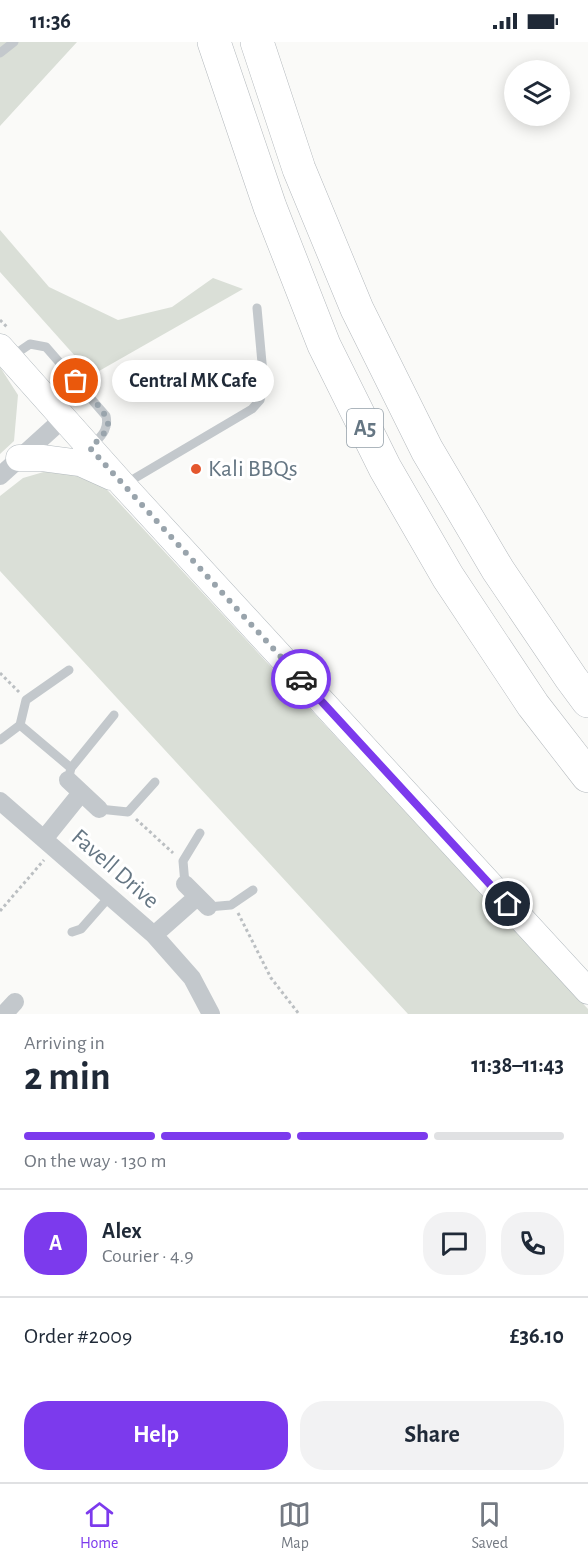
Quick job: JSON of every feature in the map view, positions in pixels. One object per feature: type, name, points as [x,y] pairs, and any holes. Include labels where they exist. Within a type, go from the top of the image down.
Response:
[{"type":"highway","name":"A5","points":[[214,42],[270,207],[324,345],[385,468],[448,578],[532,705],[588,776]]},
{"type":"highway","name":"A5","points":[[256,42],[299,169],[348,288],[422,440],[498,570],[588,701]]},
{"type":"street","points":[[5,353],[121,483],[588,991]]},
{"type":"street","points":[[0,476],[64,418]]},
{"type":"street","points":[[19,458],[42,458],[80,463],[121,483]]},
{"type":"street","name":"Favell Drive","points":[[50,843],[74,780],[99,809]]},
{"type":"street","name":"Favell Drive","points":[[0,801],[154,935],[192,978],[211,1014]]},
{"type":"street","name":"Favell Drive","points":[[154,935],[196,896]]},
{"type":"lane","points":[[0,53],[14,42]]},
{"type":"lane","points":[[121,483],[252,409],[260,400],[264,385],[257,308]]},
{"type":"lane","points":[[5,353],[30,344],[46,347],[106,416],[108,424],[105,431],[90,448]]},
{"type":"lane","points":[[0,740],[20,725],[26,700],[69,670]]},
{"type":"lane","points":[[20,725],[74,780],[114,715]]},
{"type":"lane","points":[[99,809],[128,812],[155,782]]},
{"type":"lane","points":[[200,833],[183,861],[196,896],[231,905],[253,890]]},
{"type":"lane","points":[[72,932],[81,929],[110,896]]},
{"type":"path","points":[[0,673],[26,700]]},
{"type":"path","points":[[128,812],[183,861]]},
{"type":"path","points":[[0,911],[50,843]]},
{"type":"path","points":[[231,905],[242,917],[271,978],[299,1014]]},
{"type":"shaded area","points":[[0,42],[77,42],[0,126]]},
{"type":"shaded area","points":[[0,230],[49,287],[118,320],[172,307],[213,278],[243,289],[92,375],[0,272]]},
{"type":"shaded area","points":[[0,367],[18,395],[14,441],[0,454]]},
{"type":"shaded area","points":[[47,471],[64,471],[98,480],[588,1009],[588,1014],[408,1014],[0,571],[0,496],[23,478]]},
{"type":"way so far","points":[[76,381],[106,416],[108,424],[90,448],[301,679]]},
{"type":"place","name":"Central MK Cafe","points":[[76,381]]},
{"type":"place","name":"Kali BBQs","points":[[196,469]]},
{"type":"route","points":[[301,679],[508,904]]}]
